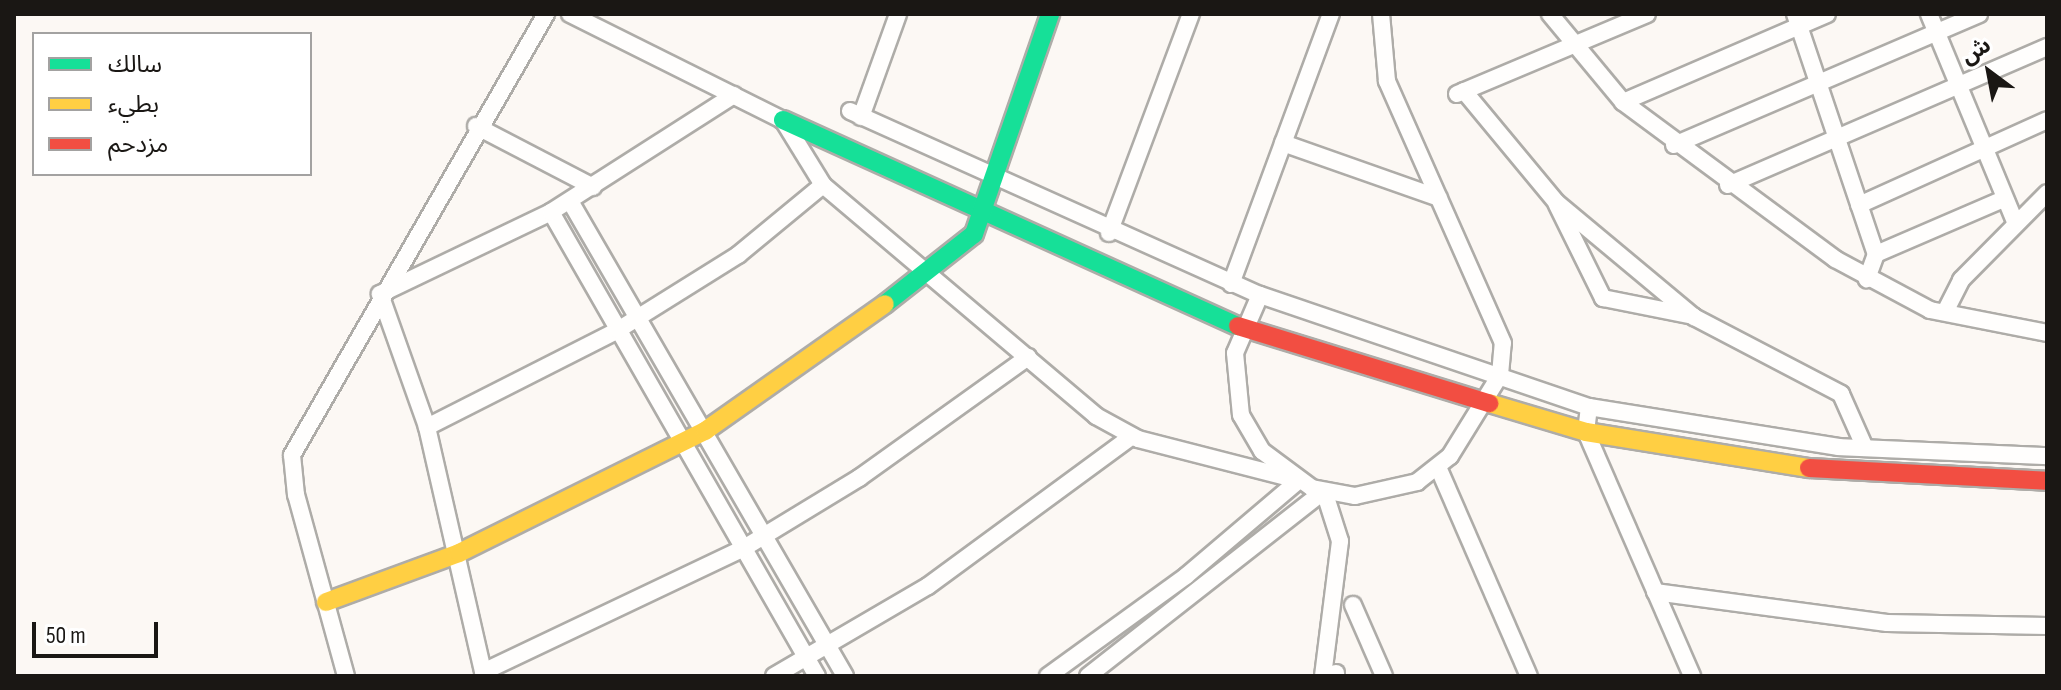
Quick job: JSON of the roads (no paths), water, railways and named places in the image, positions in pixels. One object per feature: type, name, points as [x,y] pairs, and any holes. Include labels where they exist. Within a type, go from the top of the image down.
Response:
[{"type":"street","points":[[346,676],[292,455],[476,126],[546,14]]},
{"type":"street","points":[[570,14],[980,214],[1242,328],[1586,432],[1833,472],[2047,481]]},
{"type":"street","points":[[898,14],[856,114],[1109,233],[1231,284],[1589,407],[1865,448],[2047,456]]},
{"type":"street","points":[[326,602],[459,553],[705,431],[816,359],[974,234],[989,177],[1050,14]]},
{"type":"street","points":[[1109,233],[1191,14]]},
{"type":"street","points":[[1231,284],[1331,14]]},
{"type":"street","points":[[783,120],[823,185],[1096,416],[1132,436],[1296,480],[1324,491],[1376,495],[1438,467],[1485,402],[1500,375],[1503,343],[1387,81],[1381,14]]},
{"type":"street","points":[[1550,14],[1623,102],[1674,145],[1867,279],[1907,302],[2047,333]]},
{"type":"street","points":[[1647,14],[1461,92],[1556,202],[1694,317],[1841,394],[1865,448]]},
{"type":"street","points":[[1623,102],[1797,20],[1827,14]]},
{"type":"street","points":[[1929,14],[1983,151],[2015,222]]},
{"type":"street","points":[[1674,145],[1979,14]]},
{"type":"street","points":[[1797,20],[1876,254],[1867,279]]},
{"type":"street","points":[[1728,185],[2047,47]]},
{"type":"street","points":[[380,294],[551,212],[734,95]]},
{"type":"street","points":[[1859,205],[2047,120]]},
{"type":"street","points":[[476,126],[593,187]]},
{"type":"street","points":[[1283,143],[1439,198]]},
{"type":"street","points":[[427,427],[618,330],[738,255],[823,185]]},
{"type":"street","points":[[1945,312],[1961,280],[2047,193]]},
{"type":"street","points":[[1876,254],[2004,199]]},
{"type":"street","points":[[570,201],[845,676]]},
{"type":"street","points":[[1556,202],[1603,298],[1694,317]]},
{"type":"street","points":[[551,212],[817,676]]},
{"type":"street","points":[[380,294],[427,427],[459,553],[483,674],[764,537],[935,427],[1028,357]]},
{"type":"street","points":[[1260,295],[1242,328],[1233,373],[1241,415],[1262,451],[1296,480]]},
{"type":"street","points":[[1589,407],[1586,432],[1692,676]]},
{"type":"street","points":[[774,676],[828,647],[1012,529],[1132,436]]},
{"type":"street","points":[[1438,467],[1529,676]]},
{"type":"street","points":[[1048,676],[1186,576],[1296,480]]},
{"type":"street","points":[[1324,491],[1340,555],[1332,675]]},
{"type":"street","points":[[1088,676],[1324,491]]},
{"type":"street","points":[[1655,592],[1887,623],[2047,626]]},
{"type":"street","points":[[1353,605],[1384,676]]}]
